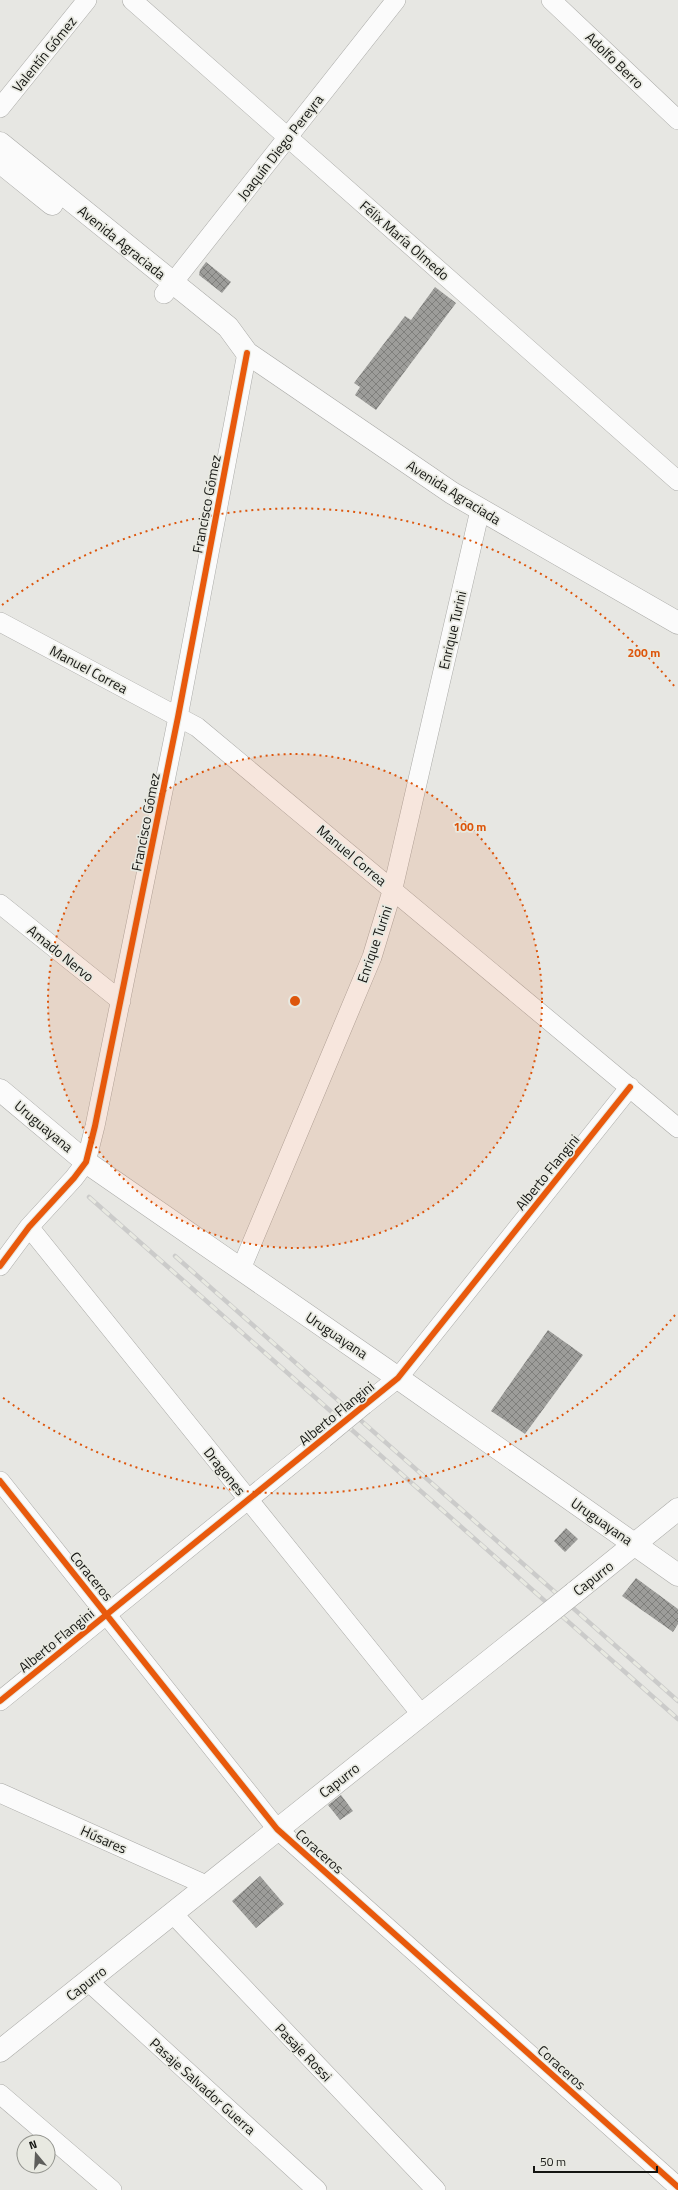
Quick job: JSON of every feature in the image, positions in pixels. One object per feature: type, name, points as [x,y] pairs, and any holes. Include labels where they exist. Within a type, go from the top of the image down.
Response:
[{"type":"street","name":"Valentín Gómez","points":[[0,108],[87,0]]},
{"type":"street","name":"Félix María Olmedo","points":[[132,0],[678,481]]},
{"type":"street","name":"Joaquín Diego Pereyra","points":[[169,288],[396,0]]},
{"type":"street","name":"Adolfo Berro","points":[[551,0],[678,120]]},
{"type":"street","name":"Avenida Agraciada","points":[[0,143],[169,288],[221,340],[244,349],[347,423],[480,510],[678,623]]},
{"type":"street","name":"Avenida Agraciada","points":[[0,162],[169,288]]},
{"type":"street","name":"Francisco Gómez","points":[[0,1266],[29,1227],[74,1178],[86,1162],[121,1002],[178,717],[244,349]]},
{"type":"street","name":"Enrique Turini","points":[[241,1269],[372,957],[393,888],[480,510]]},
{"type":"street","name":"Manuel Correa","points":[[0,622],[197,727],[393,888],[678,1128]]},
{"type":"street","name":"Amado Nervo","points":[[0,904],[121,1002]]},
{"type":"street","name":"Alberto Flangini","points":[[0,1701],[248,1498],[398,1378],[630,1087]]},
{"type":"street","name":"Uruguayana","points":[[0,1090],[86,1162],[398,1378],[678,1575]]},
{"type":"street","name":"Dragones","points":[[29,1227],[422,1714]]},
{"type":"street","name":"Coraceros","points":[[0,1481],[277,1829],[672,2186]]},
{"type":"street","name":"Capurro","points":[[0,2051],[635,1545],[678,1509]]},
{"type":"street","name":"Húsares","points":[[0,1793],[208,1886]]},
{"type":"street","name":"Pasaje Rossi","points":[[173,1914],[436,2190]]},
{"type":"street","name":"Pasaje Salvador Guerra","points":[[88,1981],[317,2190]]},
{"type":"street","points":[[0,2094],[112,2190]]},
{"type":"building","points":[[206,262],[231,282],[222,293],[199,275],[200,270]]},
{"type":"building","points":[[435,287],[456,303],[376,410],[355,395],[360,387],[354,383],[405,316],[411,320]]},
{"type":"building","points":[[548,1330],[583,1355],[525,1434],[491,1411]]},
{"type":"building","points":[[566,1528],[578,1539],[565,1552],[554,1541]]},
{"type":"building","points":[[636,1578],[678,1609],[678,1624],[673,1632],[622,1596]]},
{"type":"building","points":[[341,1795],[353,1811],[340,1820],[328,1805]]},
{"type":"building","points":[[260,1876],[284,1904],[256,1928],[232,1901]]},
{"type":"railway","points":[[89,1197],[678,1719]]},
{"type":"railway","points":[[175,1256],[678,1701]]},
{"type":"cycle path","points":[[0,1266],[29,1227],[74,1178],[86,1162],[95,1126],[178,717],[247,353]]},
{"type":"cycle path","points":[[0,1701],[398,1378],[630,1087]]},
{"type":"cycle path","points":[[0,1481],[277,1829],[678,2187]]}]
